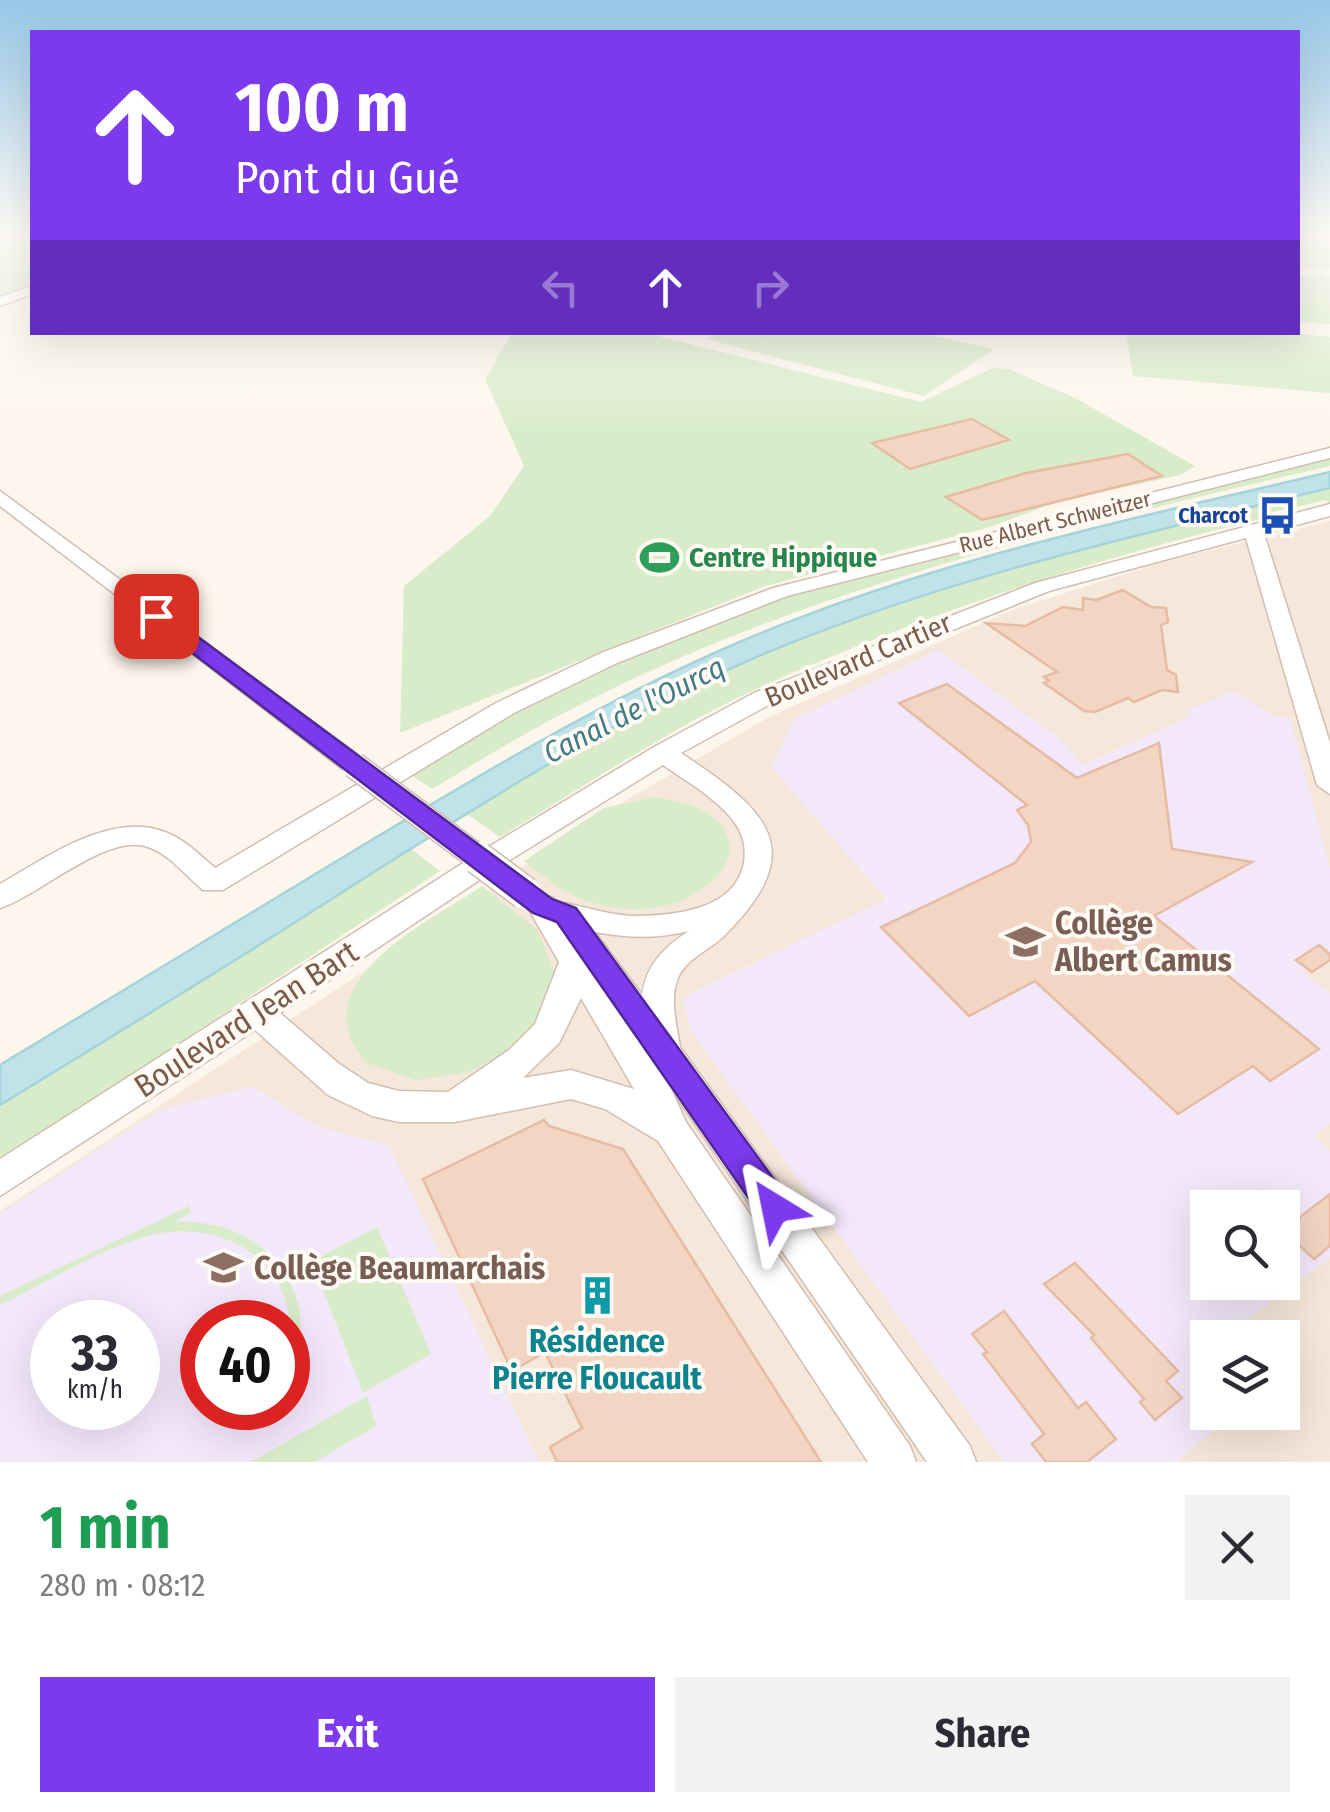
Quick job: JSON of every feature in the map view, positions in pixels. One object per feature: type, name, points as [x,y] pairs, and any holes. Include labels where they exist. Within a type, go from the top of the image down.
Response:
[{"type":"street","name":"Rue Albert Schweitzer","points":[[0,897],[104,843],[138,832],[161,840],[213,882],[505,708],[609,658],[780,592],[1330,453]]},
{"type":"street","points":[[0,497],[545,905],[663,1049],[954,1462]]},
{"type":"street","name":"Boulevard Cartier","points":[[492,858],[662,753],[762,698],[971,612],[1108,567],[1330,510]]},
{"type":"street","points":[[1253,528],[1330,786]]},
{"type":"street","points":[[662,753],[738,808],[757,836],[760,853],[755,878],[713,928],[674,956],[663,974],[658,1002],[663,1049]]},
{"type":"street","name":"Boulevard Jean Bart","points":[[0,1179],[492,858]]},
{"type":"street","points":[[545,905],[628,928],[662,926],[725,911]]},
{"type":"street","points":[[545,905],[574,962],[662,1106],[671,1130],[894,1462]]},
{"type":"street","points":[[460,1103],[530,1057],[546,1041],[560,1016],[574,962]]},
{"type":"street","points":[[257,1012],[351,1091],[375,1102],[403,1108],[497,1102],[540,1086],[581,1086],[626,1101],[671,1130]]},
{"type":"shaded area","points":[[1330,521],[1330,1462],[0,1462],[0,1211],[604,813],[771,716],[1015,609],[1159,563]]},
{"type":"shaded area","points":[[938,650],[1059,738],[1083,765],[1192,715],[1186,711],[1232,691],[1274,716],[1290,718],[1330,868],[1330,951],[1302,971],[1330,993],[1330,1123],[1313,1136],[1330,1151],[1330,1258],[1300,1280],[1300,1190],[1190,1190],[1190,1300],[1273,1300],[1246,1320],[1190,1320],[1190,1430],[1214,1430],[1175,1462],[1004,1462],[690,1030],[683,997],[886,899],[771,767],[794,719]]},
{"type":"shaded area","name":"Collège Beaumarchais","points":[[252,1086],[319,1127],[389,1145],[539,1462],[0,1462],[0,1213],[160,1110]]},
{"type":"green space","points":[[1300,303],[1330,303],[1330,324],[1300,322]]},
{"type":"green space","name":"Centre Hippique","points":[[511,335],[653,335],[921,402],[993,368],[1009,369],[1077,399],[1195,466],[1181,475],[1059,501],[990,527],[765,586],[400,733],[404,586],[490,516],[524,466],[485,379]]},
{"type":"green space","points":[[715,335],[930,335],[994,349],[924,396],[706,339]]},
{"type":"green space","points":[[1126,335],[1330,337],[1330,393],[1133,376]]},
{"type":"green space","points":[[1330,458],[1330,466],[953,561],[769,622],[591,699],[432,789],[405,771],[519,705],[665,639],[803,592]]},
{"type":"green space","points":[[1330,488],[1330,503],[1325,500],[1265,514],[1269,517],[1071,571],[940,614],[813,664],[686,725],[500,837],[467,814],[638,713],[710,677],[818,633],[1035,563]]},
{"type":"green space","points":[[654,797],[699,809],[723,828],[729,851],[719,874],[695,894],[661,906],[620,908],[574,896],[524,861],[604,808]]},
{"type":"green space","points":[[411,849],[440,871],[0,1161],[0,1105]]},
{"type":"green space","points":[[482,886],[538,930],[559,983],[554,1011],[506,1053],[468,1072],[416,1080],[364,1062],[349,1034],[347,1010],[355,987],[391,946]]},
{"type":"green space","points":[[189,1206],[191,1213],[174,1222],[208,1224],[238,1233],[263,1249],[282,1269],[296,1300],[285,1300],[270,1271],[239,1245],[199,1232],[178,1231],[137,1239],[97,1255],[0,1305],[0,1296]]},
{"type":"green space","points":[[377,1227],[431,1354],[363,1393],[312,1261]]},
{"type":"green space","points":[[367,1396],[376,1426],[315,1462],[251,1462],[310,1430]]},
{"type":"water","name":"Canal de l'Ourcq","points":[[1330,472],[1330,488],[960,584],[816,633],[693,686],[593,738],[496,796],[0,1105],[0,1065],[489,771],[679,669],[800,617],[949,567],[1101,526]]},
{"type":"building","points":[[972,419],[1009,440],[910,469],[872,443]]},
{"type":"building","points":[[1128,454],[1162,476],[982,520],[946,497],[1026,473]]},
{"type":"building","points":[[1123,590],[1151,607],[1166,608],[1168,622],[1161,625],[1167,670],[1176,675],[1178,692],[1162,690],[1134,702],[1128,698],[1095,712],[1084,711],[1044,683],[1049,681],[1044,677],[1057,672],[986,623],[1025,626],[1063,607],[1083,610],[1083,598],[1096,600]]},
{"type":"building","points":[[947,684],[1077,778],[1159,743],[1172,849],[1252,862],[1154,916],[1319,1049],[1270,1081],[1253,1066],[1178,1114],[1035,981],[969,1016],[881,927],[1015,863],[1031,842],[1028,825],[1017,810],[1027,805],[899,703]]},
{"type":"building","points":[[1319,945],[1330,954],[1330,960],[1312,972],[1296,960]]},
{"type":"building","name":"Résidence Pierre Floucault","points":[[544,1120],[549,1126],[623,1149],[821,1462],[557,1462],[550,1447],[582,1428],[545,1352],[512,1371],[423,1179]]},
{"type":"building","points":[[1330,1194],[1330,1246],[1314,1259],[1300,1246],[1300,1217]]},
{"type":"building","points":[[1075,1263],[1178,1371],[1166,1381],[1182,1398],[1155,1420],[1140,1402],[1144,1399],[1091,1338],[1094,1335],[1044,1284]]},
{"type":"building","points":[[1004,1311],[1078,1408],[1086,1402],[1116,1439],[1087,1462],[1046,1462],[1032,1444],[1044,1434],[972,1334]]},
{"type":"place","name":"Charcot","points":[[1278,515]]},
{"type":"place","name":"Centre Hippique","points":[[659,557]]},
{"type":"place","name":"Collège Albert Camus","points":[[1025,941]]},
{"type":"place","name":"Collège Beaumarchais","points":[[224,1268]]},
{"type":"place","name":"Résidence Pierre Floucault","points":[[597,1296]]},
{"type":"route","points":[[156,616],[542,906],[567,915],[775,1208]]}]
